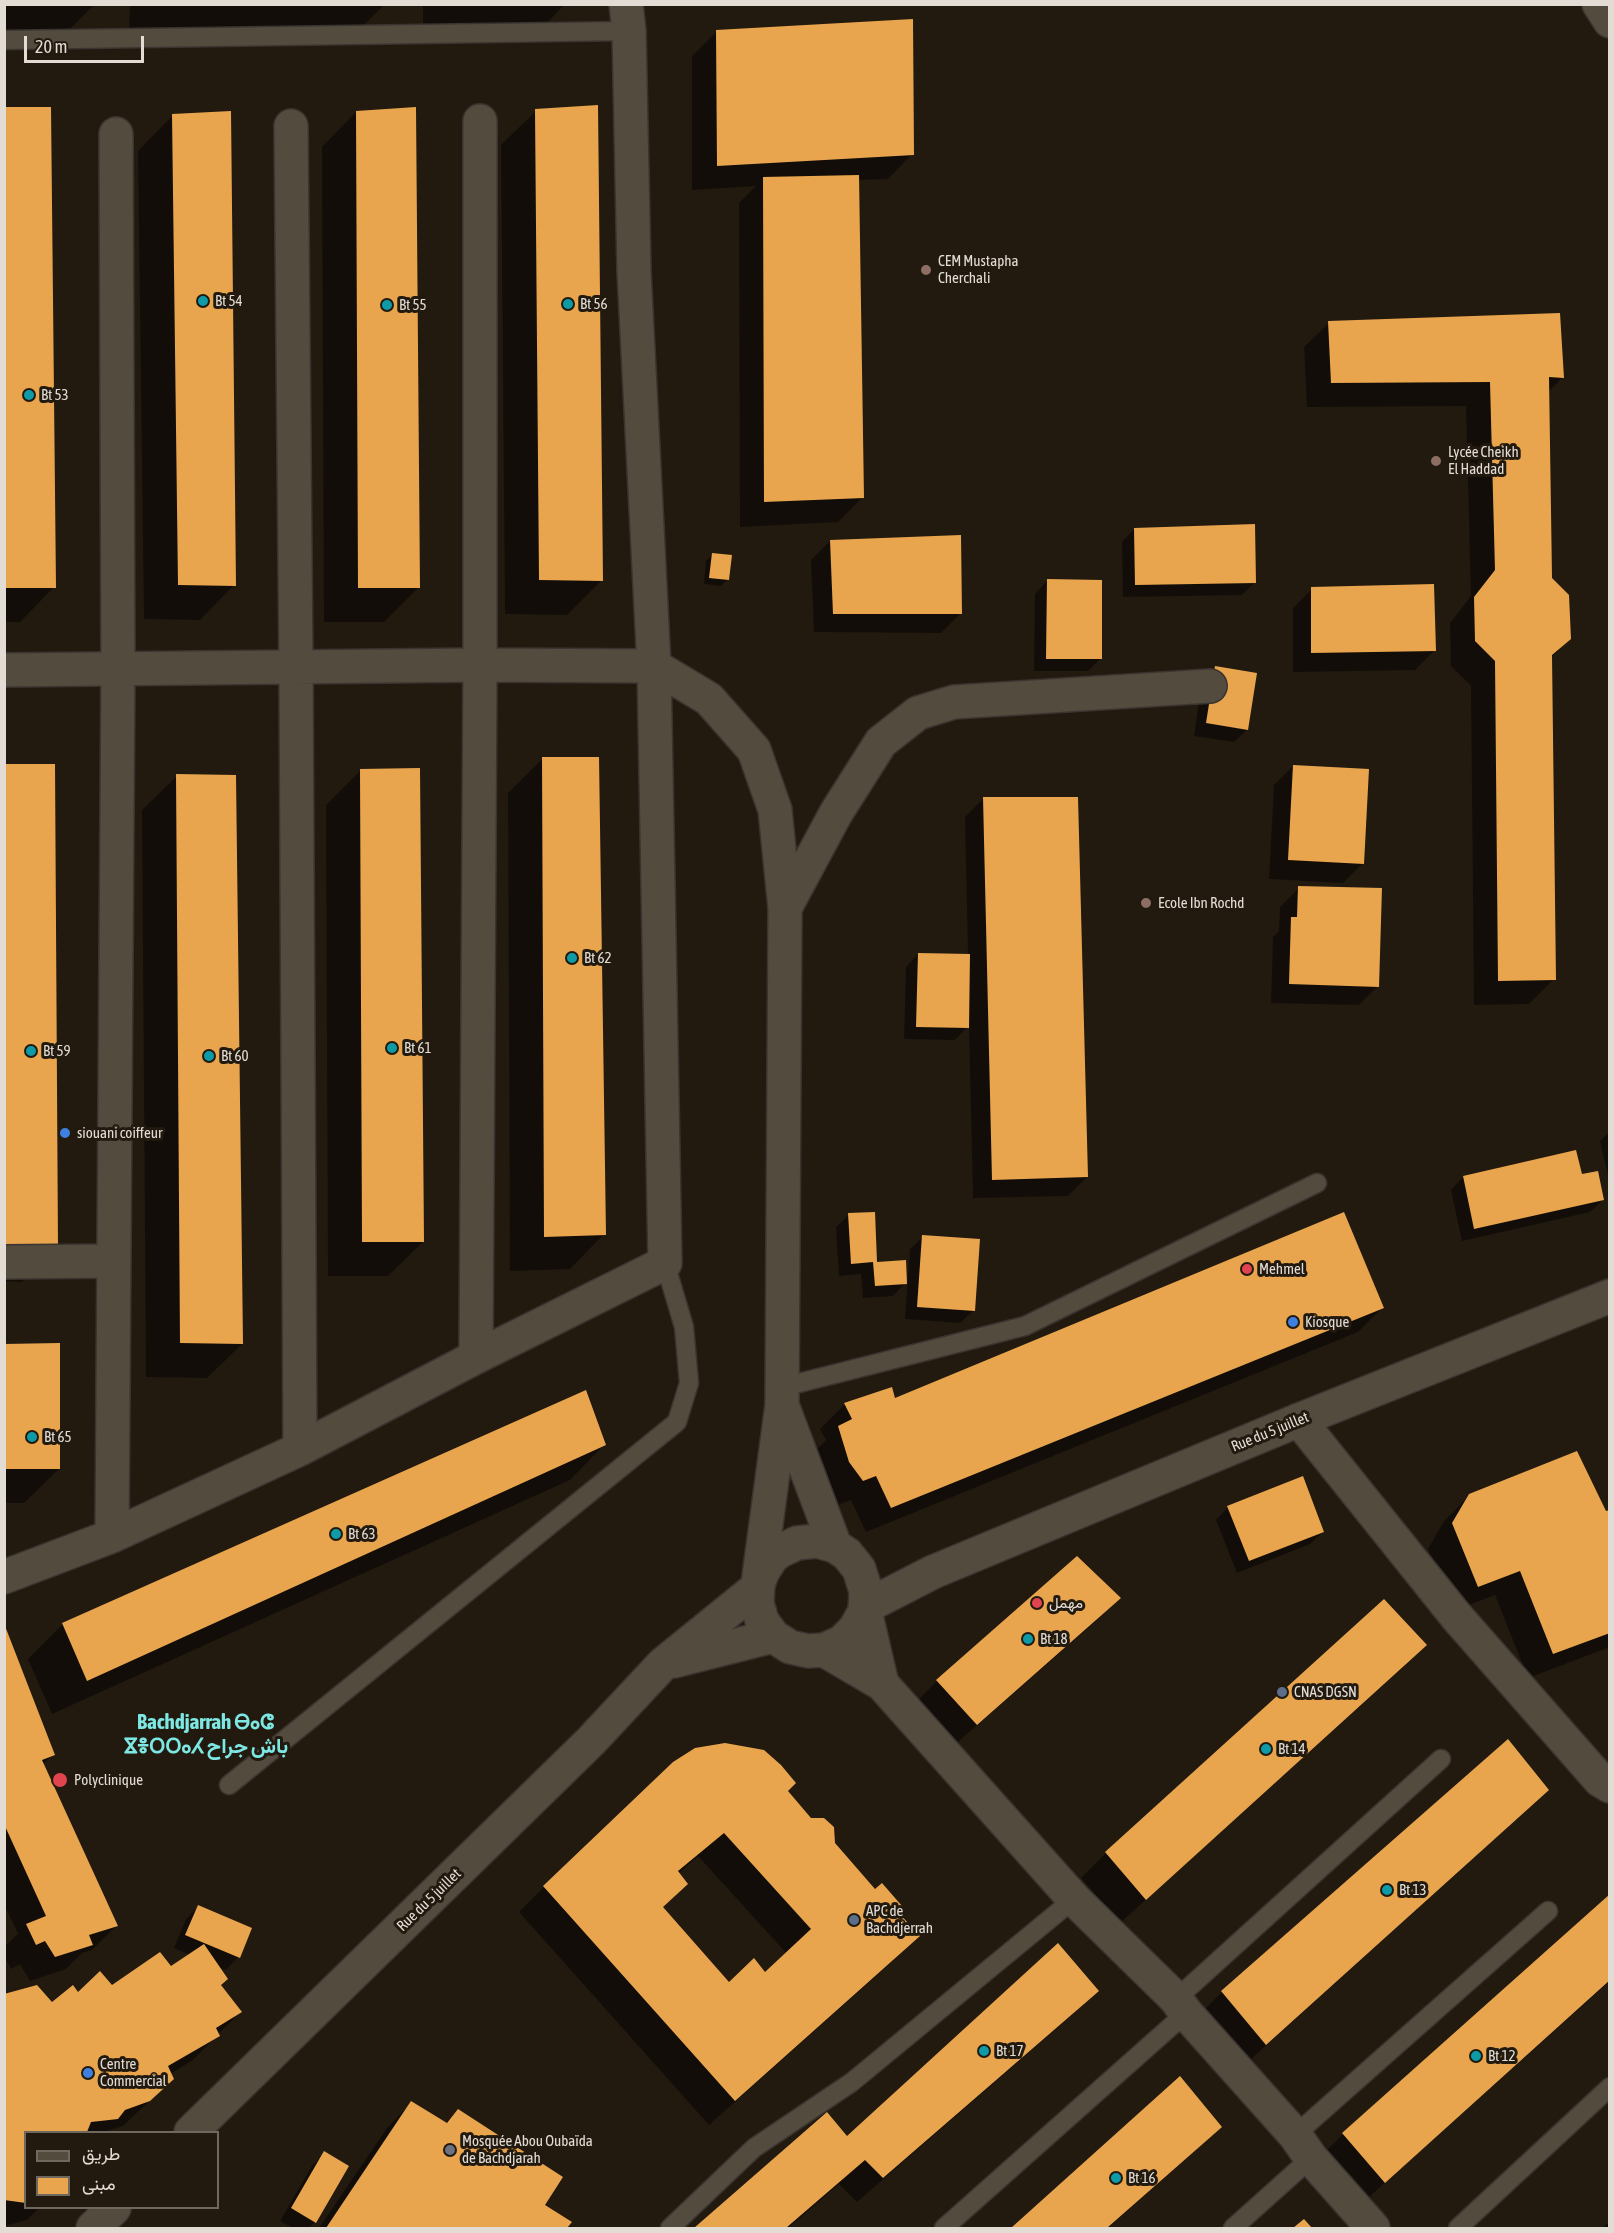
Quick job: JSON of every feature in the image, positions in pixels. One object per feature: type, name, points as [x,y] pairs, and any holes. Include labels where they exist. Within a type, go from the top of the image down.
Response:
[{"type":"street","points":[[1599,4],[1610,21]]},
{"type":"street","points":[[4,1577],[112,1536],[300,1449],[476,1357],[665,1263],[654,666],[634,271],[627,18]]},
{"type":"street","points":[[476,1357],[480,121]]},
{"type":"street","points":[[291,126],[300,1449]]},
{"type":"street","points":[[112,1536],[118,668],[116,134]]},
{"type":"street","points":[[4,670],[480,665],[654,666],[709,699],[754,750],[775,810],[785,908],[782,1396],[757,1604],[762,1621],[773,1636],[790,1647],[808,1651],[824,1650],[842,1642],[855,1629],[865,1609]]},
{"type":"street","points":[[785,908],[836,813],[881,742],[918,712],[954,702],[1210,686]]},
{"type":"street","points":[[4,1262],[114,1261]]},
{"type":"street","name":"Rue du 5 juillet","points":[[865,1609],[933,1572],[1299,1420],[1610,1296]]},
{"type":"street","points":[[782,1396],[835,1546]]},
{"type":"street","points":[[1299,1420],[1456,1616],[1600,1780],[1610,1786]]},
{"type":"street","points":[[758,1586],[762,1573],[780,1551],[797,1543],[817,1541],[835,1546],[847,1554],[859,1569],[866,1591],[865,1609],[882,1684]]},
{"type":"street","points":[[859,1569],[933,1572]]},
{"type":"street","name":"Rue du 5 juillet","points":[[193,2131],[591,1741],[663,1664],[758,1586]]},
{"type":"street","points":[[663,1664],[773,1636]]},
{"type":"street","points":[[824,1650],[882,1684],[1074,1899],[1181,2006],[1373,2229]]},
{"type":"street","points":[[93,2229],[113,2209]]},
{"type":"lane","points":[[4,40],[627,18]]},
{"type":"lane","points":[[782,1396],[1025,1326],[1317,1183]]},
{"type":"lane","points":[[229,1785],[677,1422],[689,1383],[684,1327],[665,1263]]},
{"type":"lane","points":[[944,2229],[1441,1759]]},
{"type":"lane","points":[[670,2229],[754,2148],[852,2082],[1074,1899]]},
{"type":"lane","points":[[1233,2229],[1303,2147],[1548,1911]]},
{"type":"lane","points":[[1458,2229],[1610,2087]]},
{"type":"building","points":[[913,19],[914,155],[717,166],[716,30]]},
{"type":"building","name":"Bt 56","points":[[598,105],[603,581],[539,580],[535,109]]},
{"type":"building","name":"Bt 53","points":[[4,107],[51,107],[56,588],[4,588]]},
{"type":"building","name":"Bt 55","points":[[416,107],[420,588],[358,588],[356,111]]},
{"type":"building","name":"Bt 54","points":[[231,111],[236,586],[178,585],[172,114]]},
{"type":"building","points":[[859,175],[864,498],[764,502],[763,177]]},
{"type":"building","points":[[1560,313],[1564,378],[1549,377],[1552,578],[1569,595],[1571,639],[1552,655],[1556,980],[1498,981],[1495,661],[1475,641],[1474,597],[1495,570],[1490,382],[1331,383],[1328,321]]},
{"type":"building","points":[[1255,524],[1256,583],[1135,585],[1134,528]]},
{"type":"building","points":[[961,535],[962,614],[833,614],[830,540]]},
{"type":"building","points":[[712,553],[732,555],[729,580],[709,578]]},
{"type":"building","points":[[1047,579],[1102,580],[1102,659],[1046,659]]},
{"type":"building","points":[[1434,584],[1436,651],[1311,653],[1311,587]]},
{"type":"building","points":[[1215,666],[1257,673],[1248,730],[1206,723]]},
{"type":"building","name":"Bt 62","points":[[542,757],[599,757],[606,1235],[544,1237]]},
{"type":"building","name":"Bt 59","points":[[4,764],[55,764],[58,1248],[4,1247]]},
{"type":"building","points":[[1293,765],[1369,769],[1364,864],[1288,860]]},
{"type":"building","name":"Bt 61","points":[[420,768],[424,1242],[362,1242],[360,769]]},
{"type":"building","name":"Bt 60","points":[[176,774],[236,775],[243,1344],[180,1343]]},
{"type":"building","points":[[983,797],[1078,797],[1088,1177],[992,1180]]},
{"type":"building","points":[[1298,886],[1382,888],[1379,987],[1289,984],[1291,917],[1297,917]]},
{"type":"building","points":[[918,953],[970,954],[969,1028],[916,1027]]},
{"type":"building","points":[[1576,1150],[1582,1174],[1598,1171],[1604,1200],[1474,1229],[1463,1176]]},
{"type":"building","points":[[875,1212],[877,1262],[906,1260],[907,1284],[875,1286],[873,1262],[851,1264],[848,1213]]},
{"type":"building","points":[[1344,1212],[1384,1308],[891,1508],[876,1476],[863,1481],[849,1462],[838,1426],[852,1419],[844,1403],[892,1387],[895,1398]]},
{"type":"building","points":[[922,1235],[980,1239],[975,1311],[917,1307]]},
{"type":"building","name":"Bt 65","points":[[60,1343],[60,1469],[4,1469],[4,1344]]},
{"type":"building","name":"Bt 63","points":[[586,1390],[606,1445],[87,1681],[62,1623]]},
{"type":"building","points":[[1577,1451],[1606,1511],[1610,1510],[1610,1633],[1553,1654],[1520,1571],[1478,1587],[1452,1523],[1469,1494]]},
{"type":"building","points":[[1303,1476],[1324,1532],[1249,1561],[1227,1506]]},
{"type":"building","name":"Bt 18","points":[[1077,1556],[1121,1598],[977,1725],[936,1680]]},
{"type":"building","name":"Bt 14","points":[[1384,1599],[1427,1645],[1146,1900],[1105,1852]]},
{"type":"building","points":[[5,1626],[55,1755],[42,1760],[118,1926],[89,1935],[93,1945],[55,1957],[45,1941],[36,1945],[26,1924],[46,1916],[4,1824]]},
{"type":"building","name":"Bt 13","points":[[1508,1739],[1549,1790],[1266,2045],[1221,1991]]},
{"type":"building","name":"APC de Bachdjerrah","points":[[725,1743],[764,1750],[796,1783],[788,1791],[811,1818],[824,1818],[834,1827],[835,1843],[875,1889],[882,1883],[902,1906],[897,1911],[920,1936],[735,2101],[543,1886],[673,1762],[695,1748]],"holes":[[[724,1833],[811,1929],[765,1972],[754,1958],[729,1982],[663,1907],[688,1884],[678,1871]]]},
{"type":"building","name":"Bt 12","points":[[1610,1894],[1610,1980],[1385,2183],[1342,2133]]},
{"type":"building","points":[[198,1905],[252,1928],[240,1958],[185,1935]]},
{"type":"building","name":"Bt 17","points":[[1058,1943],[1099,1991],[883,2178],[865,2160],[786,2228],[694,2228],[827,2112],[847,2136]]},
{"type":"building","name":"Centre Commercial","points":[[204,1944],[228,1979],[221,1985],[242,2012],[216,2028],[220,2036],[168,2066],[174,2079],[150,2101],[125,2110],[118,2119],[91,2122],[87,2131],[24,2131],[24,2203],[4,2200],[4,1994],[37,1985],[52,2002],[73,1985],[78,1992],[100,1971],[112,1985],[160,1952],[171,1966]]},
{"type":"building","name":"Bt 16","points":[[1180,2076],[1222,2127],[1107,2228],[1011,2228]]},
{"type":"building","name":"Mosquée Abou Oubaïda de Bachdjarah","points":[[411,2101],[447,2123],[458,2109],[563,2177],[545,2205],[572,2222],[567,2228],[326,2228]]},
{"type":"building","points":[[324,2151],[349,2166],[316,2223],[291,2208]]},
{"type":"building","points":[[1304,2219],[1312,2228],[1293,2228]]},
{"type":"place","name":"CEM Mustapha Cherchali","points":[[926,270]]},
{"type":"place","name":"Bt 54","points":[[203,301]]},
{"type":"place","name":"Bt 56","points":[[568,304]]},
{"type":"place","name":"Bt 55","points":[[387,305]]},
{"type":"place","name":"Bt 53","points":[[29,395]]},
{"type":"place","name":"Lycée Cheikh El Haddad","points":[[1436,461]]},
{"type":"place","name":"Ecole Ibn Rochd","points":[[1146,903]]},
{"type":"place","name":"Bt 62","points":[[572,958]]},
{"type":"place","name":"Bt 61","points":[[392,1048]]},
{"type":"place","name":"Bt 59","points":[[31,1051]]},
{"type":"place","name":"Bt 60","points":[[209,1056]]},
{"type":"place","name":"siouani coiffeur","points":[[65,1133]]},
{"type":"place","name":"Mehmel","points":[[1247,1269]]},
{"type":"place","name":"Kiosque","points":[[1293,1322]]},
{"type":"place","name":"Bt 65","points":[[32,1437]]},
{"type":"place","name":"Bt 63","points":[[336,1534]]},
{"type":"place","name":"مهمل","points":[[1037,1603]]},
{"type":"place","name":"Bt 18","points":[[1028,1639]]},
{"type":"place","name":"CNAS DGSN","points":[[1282,1692]]},
{"type":"place","name":"Bt 14","points":[[1266,1749]]},
{"type":"place","name":"Polyclinique","points":[[60,1780]]},
{"type":"place","name":"Bt 13","points":[[1387,1890]]},
{"type":"place","name":"APC de Bachdjerrah","points":[[854,1920]]},
{"type":"place","name":"Bt 17","points":[[984,2051]]},
{"type":"place","name":"Bt 12","points":[[1476,2056]]},
{"type":"place","name":"Centre Commercial","points":[[88,2073]]},
{"type":"place","name":"Mosquée Abou Oubaïda de Bachdjarah","points":[[450,2150]]},
{"type":"place","name":"Bt 16","points":[[1116,2178]]},
{"type":"district","name":"Bachdjarrah ⴱⴰⵛ ⴵⴻⵔⵔⴰⵃ باش جراح","points":[[206,1734]]}]
